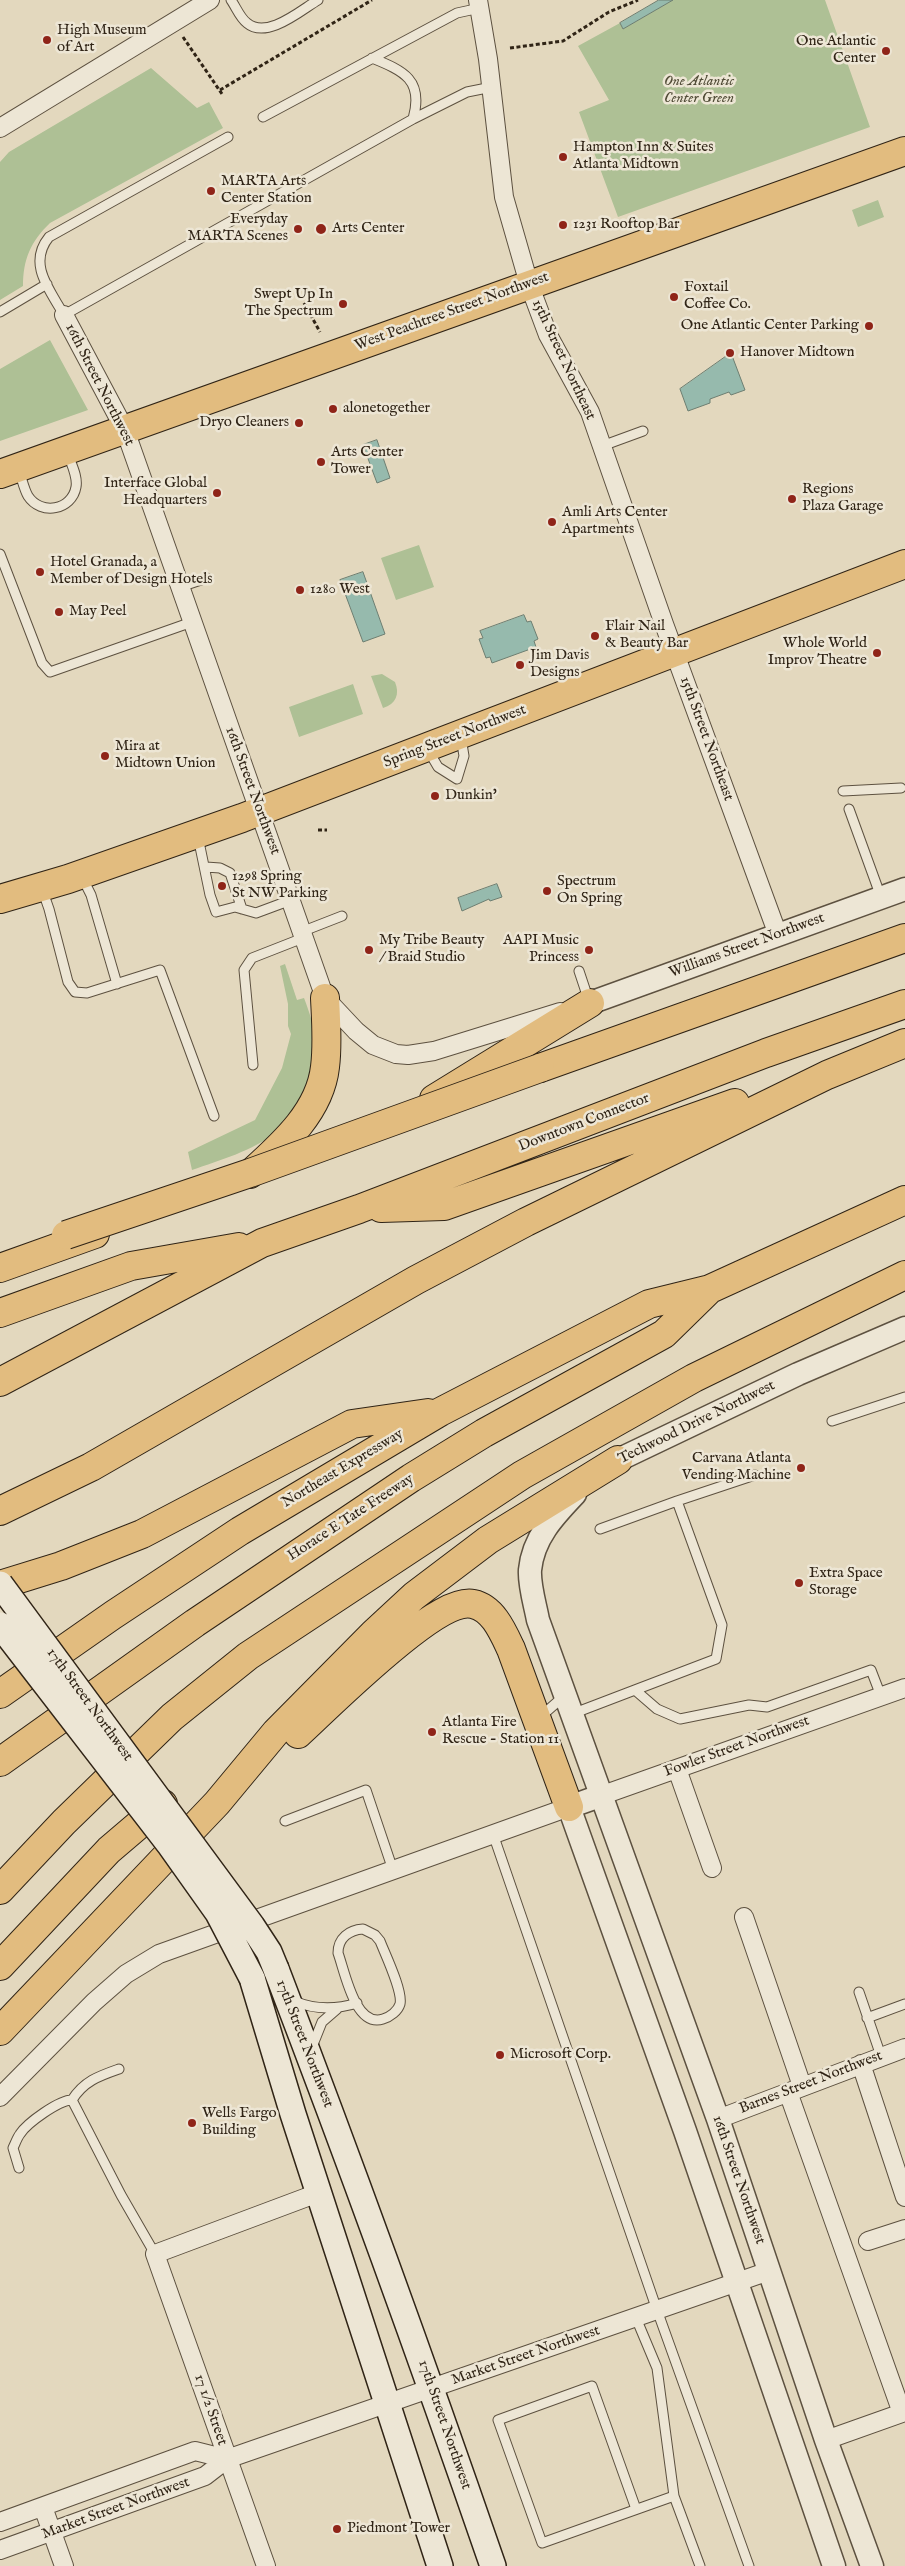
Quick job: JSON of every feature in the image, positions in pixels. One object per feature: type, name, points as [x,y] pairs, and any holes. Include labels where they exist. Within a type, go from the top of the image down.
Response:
[{"type":"main road","name":"West Peachtree Street Northwest","points":[[9,471],[905,151]]},
{"type":"main road","name":"Spring Street Northwest","points":[[0,899],[81,874],[260,812],[905,564]]},
{"type":"main road","points":[[0,1258],[250,1173],[905,938]]},
{"type":"main road","points":[[242,1182],[277,1150],[307,1114],[319,1090],[325,1068],[327,1048],[325,998]]},
{"type":"main road","points":[[0,1268],[242,1182],[365,1135],[480,1072],[530,1038],[590,1003]]},
{"type":"main road","name":"Downtown Connector","points":[[262,1243],[359,1209],[766,1053],[905,1004]]},
{"type":"main road","points":[[0,1512],[91,1467],[442,1267],[535,1218],[827,1075],[905,1043]]},
{"type":"main road","points":[[359,1209],[444,1206],[653,1133],[778,1086],[827,1075]]},
{"type":"main road","points":[[710,1289],[905,1200]]},
{"type":"main road","points":[[0,1313],[130,1266],[262,1243]]},
{"type":"main road","points":[[0,1382],[262,1243]]},
{"type":"main road","points":[[0,1890],[64,1822],[172,1717],[248,1656],[531,1470],[694,1378],[905,1275]]},
{"type":"main road","name":"Northeast Expressway","points":[[0,1694],[113,1615],[240,1531],[440,1412],[649,1304],[710,1289]]},
{"type":"main road","name":"Horace E Tate Freeway","points":[[0,1762],[195,1623],[411,1478],[484,1432],[664,1334],[710,1289]]},
{"type":"main road","points":[[0,1585],[61,1566],[142,1534],[352,1424],[440,1412]]},
{"type":"main road","points":[[334,1598],[444,1540],[618,1460]]},
{"type":"main road","points":[[0,2031],[217,1803],[276,1732],[373,1634],[414,1596],[488,1540],[618,1460]]},
{"type":"main road","name":"17th Street Northwest","points":[[0,1585],[155,1810],[218,1913],[252,1978],[318,2193],[440,2566]]},
{"type":"main road","points":[[217,1803],[287,1745],[410,1633],[458,1605],[472,1604],[486,1610],[499,1626],[511,1649],[569,1807]]},
{"type":"main road","name":"17th Street Northwest","points":[[0,1625],[252,1926],[269,1952],[310,2055],[432,2388],[493,2566]]},
{"type":"main road","points":[[0,1966],[109,1850],[155,1810]]},
{"type":"street","points":[[0,128],[210,0]]},
{"type":"street","name":"15th Street Northeast","points":[[479,4],[492,87],[504,197],[529,284],[548,335],[590,412],[674,653],[778,935]]},
{"type":"street","name":"16th Street Northwest","points":[[64,315],[124,430],[325,998],[356,1031],[373,1045],[396,1054],[408,1055],[434,1051],[590,1003]]},
{"type":"street","name":"Williams Street Northwest","points":[[590,1003],[905,889]]},
{"type":"street","name":"Techwood Drive Northwest","points":[[600,1796],[538,1620],[530,1571],[535,1546],[551,1519],[576,1493],[618,1460],[798,1374],[905,1328]]},
{"type":"street","name":"Fowler Street Northwest","points":[[569,1807],[905,1688]]},
{"type":"street","points":[[677,1769],[712,1868]]},
{"type":"street","name":"16th Street Northwest","points":[[600,1796],[718,2119],[826,2440],[872,2566]]},
{"type":"street","points":[[0,2097],[94,2002],[126,1974],[158,1954],[569,1807],[737,2283],[834,2566]]},
{"type":"street","points":[[744,1917],[795,2089],[903,2412],[826,2440]]},
{"type":"street","name":"Barnes Street Northwest","points":[[718,2119],[905,2048]]},
{"type":"street","points":[[861,2064],[905,2196]]},
{"type":"street","points":[[155,2254],[318,2193]]},
{"type":"street","points":[[868,2241],[905,2229]]},
{"type":"street","name":"17 1/2 Street","points":[[155,2254],[266,2566]]},
{"type":"street","name":"Market Street Northwest","points":[[0,2550],[205,2476],[227,2459],[769,2271]]},
{"type":"street","name":"Market Street Northwest","points":[[0,2522],[43,2508],[195,2451],[227,2459]]},
{"type":"street","points":[[43,2508],[64,2566]]},
{"type":"lane","points":[[231,0],[246,23],[253,27],[267,28],[318,0]]},
{"type":"lane","points":[[263,117],[457,13],[479,4]]},
{"type":"lane","points":[[372,58],[397,68],[412,82],[417,94],[413,119]]},
{"type":"lane","points":[[228,137],[49,237],[41,249],[38,262],[39,270],[64,315],[413,119],[467,92],[492,87]]},
{"type":"lane","points":[[0,312],[47,284]]},
{"type":"lane","points":[[602,446],[644,431]]},
{"type":"lane","points":[[9,471],[34,502],[47,508],[63,505],[70,500],[76,486],[76,478],[67,451]]},
{"type":"lane","points":[[0,554],[42,663],[45,669],[50,672],[192,622]]},
{"type":"lane","points":[[180,587],[207,578]]},
{"type":"lane","points":[[426,748],[438,767],[457,780],[464,756],[461,735]]},
{"type":"lane","points":[[843,791],[901,788]]},
{"type":"lane","points":[[849,809],[881,898]]},
{"type":"lane","points":[[197,834],[206,867],[210,895],[216,912],[235,907],[256,913],[291,900]]},
{"type":"lane","points":[[206,867],[220,868],[230,873],[242,909]]},
{"type":"lane","points":[[81,874],[91,895],[117,984]]},
{"type":"lane","points":[[41,887],[49,909],[68,982],[76,992],[88,993],[160,970],[214,1116]]},
{"type":"lane","points":[[253,1065],[244,970],[252,958],[342,916]]},
{"type":"lane","points":[[579,971],[590,1003]]},
{"type":"lane","points":[[832,1421],[905,1397]]},
{"type":"lane","points":[[600,1529],[756,1475]]},
{"type":"lane","points":[[537,1719],[554,1706],[568,1705],[634,1690],[716,1659],[722,1626],[677,1501]]},
{"type":"lane","points":[[634,1690],[657,1709],[680,1719],[749,1705],[767,1708],[871,1670],[881,1696]]},
{"type":"lane","points":[[285,1821],[366,1790],[393,1870]]},
{"type":"lane","points":[[494,1834],[658,2310],[749,2566]]},
{"type":"lane","points":[[363,1929],[375,1935],[380,1941],[400,1994],[400,2004],[389,2017],[376,2021],[362,2015],[357,2003],[354,1999],[338,1946],[349,1932],[363,1929]]},
{"type":"lane","points":[[860,1992],[881,2056]]},
{"type":"lane","points":[[287,1998],[302,2005],[337,2009],[357,2003]]},
{"type":"lane","points":[[867,2018],[905,2004]]},
{"type":"lane","points":[[310,2055],[322,2022],[337,2009]]},
{"type":"lane","points":[[72,2100],[80,2088],[91,2080],[119,2069]]},
{"type":"lane","points":[[19,2168],[13,2148],[20,2132],[56,2105],[65,2100],[72,2100]]},
{"type":"lane","points":[[72,2100],[125,2202],[155,2254]]},
{"type":"lane","points":[[636,2318],[657,2368],[674,2496],[700,2566]]},
{"type":"lane","points":[[636,2509],[592,2386],[498,2420],[542,2543],[674,2496]]},
{"type":"path","points":[[184,40],[221,92],[372,0]]},
{"type":"path","points":[[510,48],[563,41],[609,12],[638,0]]},
{"type":"path","points":[[117,26],[124,32]]},
{"type":"path","points":[[304,303],[320,332]]},
{"type":"path","points":[[318,830],[327,830]]},
{"type":"green space","name":"One Atlantic Center Green","points":[[673,0],[825,0],[870,127],[618,217],[579,112],[609,100],[578,46],[620,23],[623,29]]},
{"type":"green space","points":[[151,68],[197,108],[209,102],[223,128],[50,223],[29,251],[23,276],[23,286],[0,300],[0,162],[9,152]]},
{"type":"green space","points":[[878,200],[884,217],[858,227],[852,210]]},
{"type":"green space","points":[[50,340],[88,410],[0,441],[0,369]]},
{"type":"green space","points":[[419,545],[434,587],[396,600],[381,558]]},
{"type":"green space","points":[[382,674],[395,682],[397,691],[394,701],[383,708],[371,676]]},
{"type":"green space","points":[[353,684],[363,714],[299,737],[289,707]]},
{"type":"green space","points":[[285,964],[297,1000],[304,998],[314,1031],[315,1042],[312,1067],[299,1103],[285,1123],[267,1139],[236,1154],[192,1170],[188,1152],[255,1120],[282,1068],[291,1034],[288,1026],[288,1004],[280,966]]},
{"type":"water","points":[[659,0],[673,0],[623,29],[620,23]]},
{"type":"water","points":[[731,353],[745,390],[731,395],[729,392],[710,399],[710,403],[688,411],[680,389]]},
{"type":"water","points":[[377,440],[390,478],[377,483],[363,445]]},
{"type":"water","points":[[363,572],[385,634],[363,642],[340,580]]},
{"type":"water","points":[[524,615],[527,622],[531,621],[538,639],[534,641],[536,647],[492,663],[490,657],[486,658],[479,639],[483,638],[480,631]]},
{"type":"water","points":[[497,884],[502,897],[490,901],[489,899],[462,911],[458,898]]},
{"type":"place","name":"High Museum of Art","points":[[47,40]]},
{"type":"place","name":"One Atlantic Center","points":[[886,51]]},
{"type":"place","name":"Hampton Inn & Suites Atlanta Midtown","points":[[563,157]]},
{"type":"place","name":"MARTA Arts Center Station","points":[[211,191]]},
{"type":"place","name":"1231 Rooftop Bar","points":[[563,225]]},
{"type":"place","name":"Everyday MARTA Scenes","points":[[298,229]]},
{"type":"place","name":"Arts Center","points":[[321,229]]},
{"type":"place","name":"Foxtail Coffee Co.","points":[[674,297]]},
{"type":"place","name":"Swept Up In The Spectrum","points":[[343,304]]},
{"type":"place","name":"One Atlantic Center Parking","points":[[869,326]]},
{"type":"place","name":"Hanover Midtown","points":[[730,353]]},
{"type":"place","name":"alonetogether","points":[[333,409]]},
{"type":"place","name":"Dryo Cleaners","points":[[299,423]]},
{"type":"place","name":"Arts Center Tower","points":[[321,462]]},
{"type":"place","name":"Interface Global Headquarters","points":[[217,493]]},
{"type":"place","name":"Regions Plaza Garage","points":[[792,499]]},
{"type":"place","name":"Amli Arts Center Apartments","points":[[552,522]]},
{"type":"place","name":"Hotel Granada, a Member of Design Hotels","points":[[40,572]]},
{"type":"place","name":"1280 West","points":[[300,590]]},
{"type":"place","name":"May Peel","points":[[59,612]]},
{"type":"place","name":"Flair Nail & Beauty Bar","points":[[595,636]]},
{"type":"place","name":"Whole World Improv Theatre","points":[[877,653]]},
{"type":"place","name":"Jim Davis Designs","points":[[520,665]]},
{"type":"place","name":"Mira at Midtown Union","points":[[105,756]]},
{"type":"place","name":"Dunkin'","points":[[435,796]]},
{"type":"place","name":"1298 Spring St NW Parking","points":[[222,886]]},
{"type":"place","name":"Spectrum On Spring","points":[[547,891]]},
{"type":"place","name":"My Tribe Beauty / Braid Studio","points":[[369,950]]},
{"type":"place","name":"AAPI Music Princess","points":[[589,950]]},
{"type":"place","name":"Carvana Atlanta Vending Machine","points":[[801,1468]]},
{"type":"place","name":"Extra Space Storage","points":[[799,1583]]},
{"type":"place","name":"Atlanta Fire Rescue - Station 11","points":[[432,1732]]},
{"type":"place","name":"Microsoft Corp.","points":[[500,2055]]},
{"type":"place","name":"Wells Fargo Building","points":[[192,2123]]},
{"type":"place","name":"Piedmont Tower","points":[[337,2529]]}]
